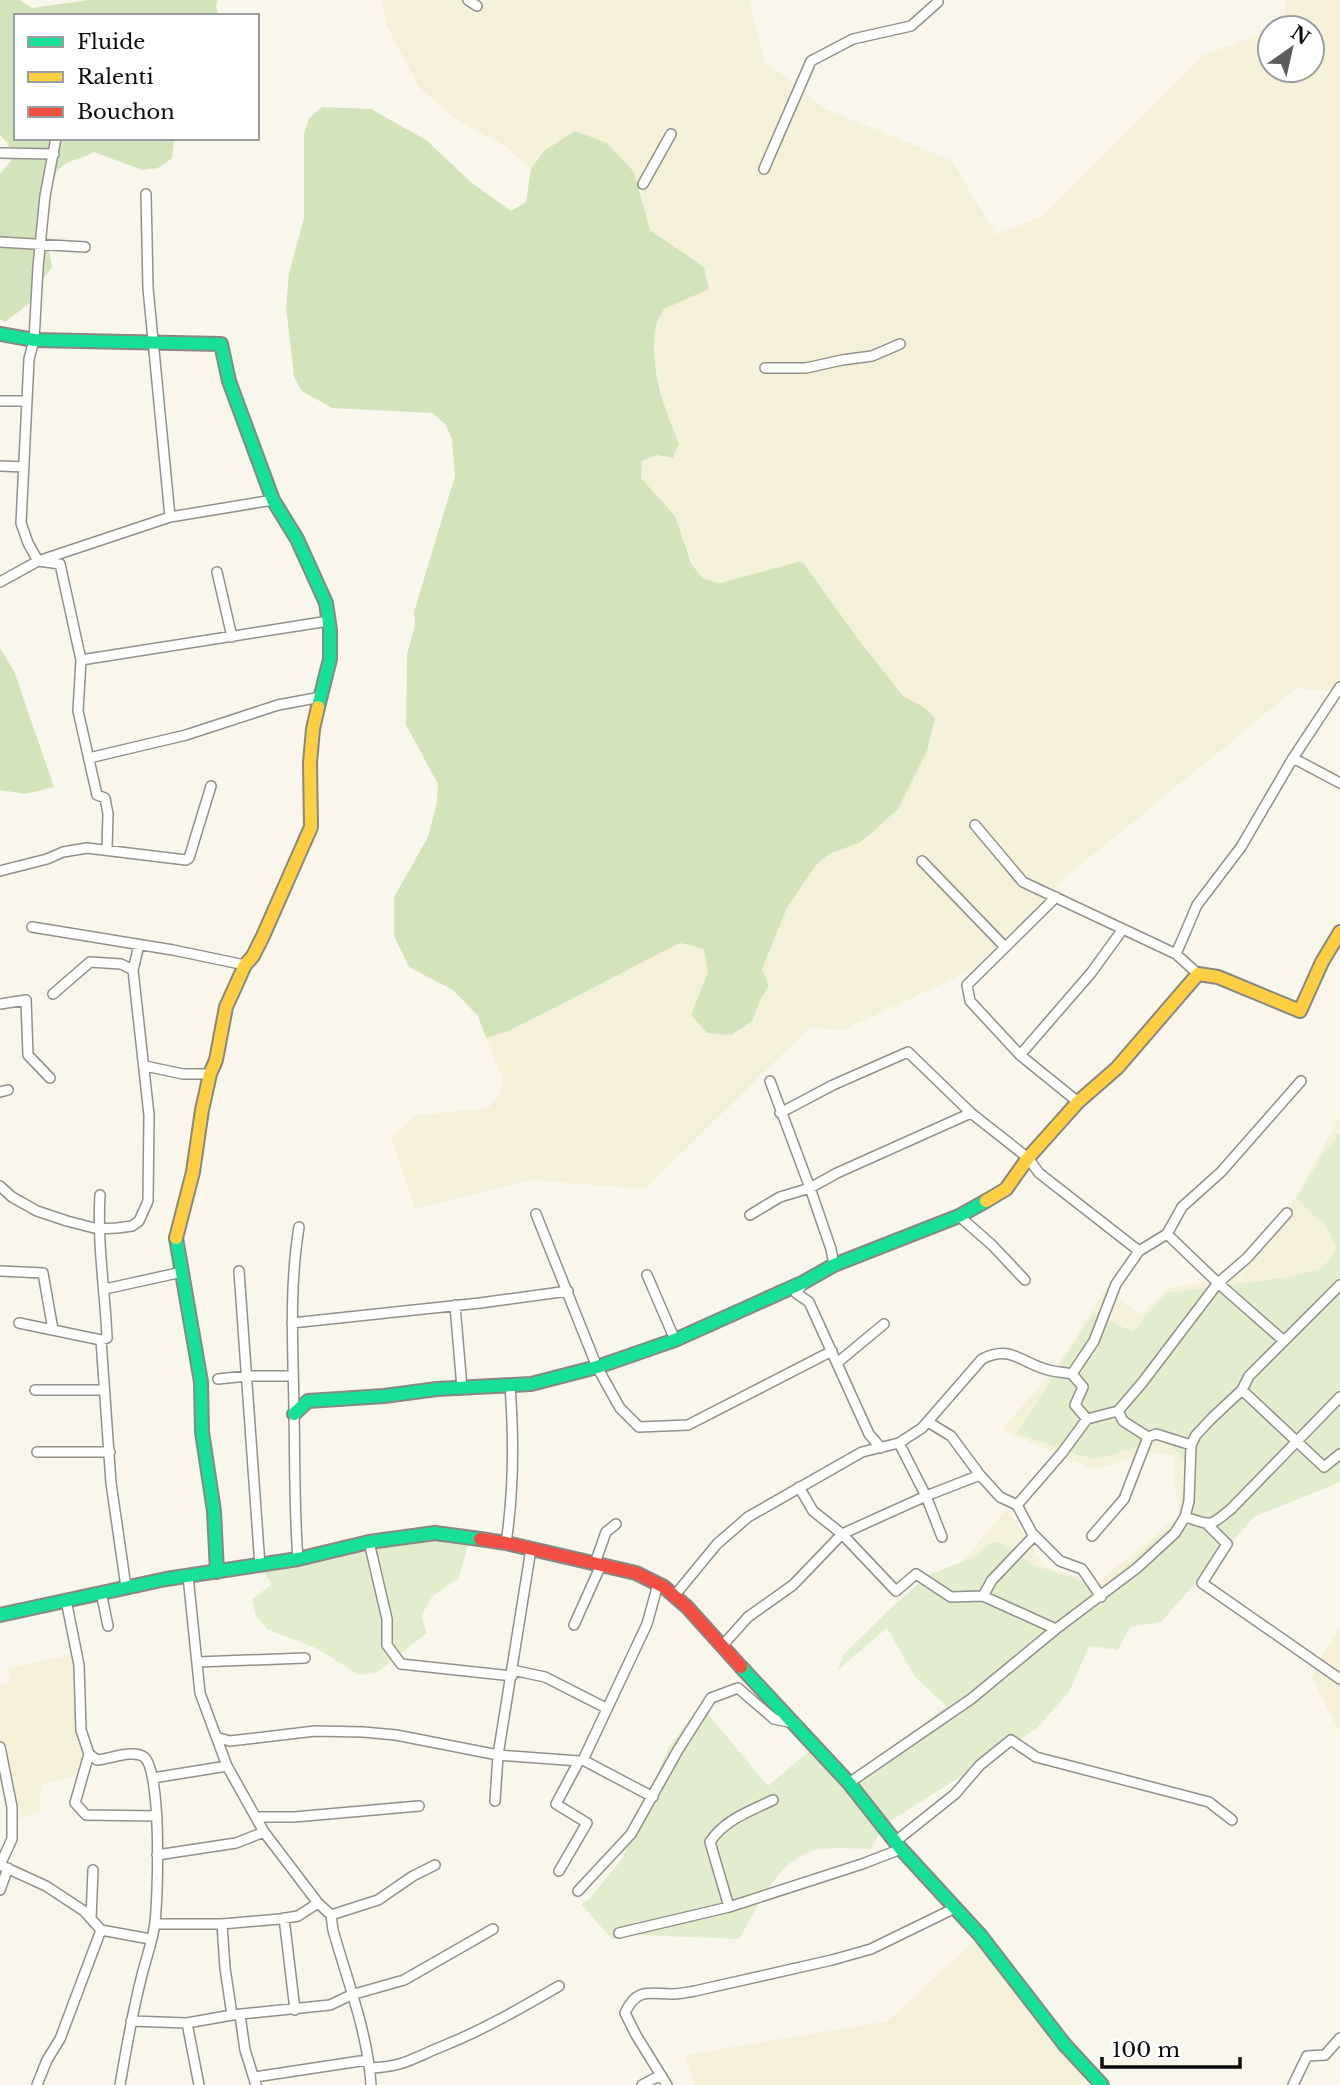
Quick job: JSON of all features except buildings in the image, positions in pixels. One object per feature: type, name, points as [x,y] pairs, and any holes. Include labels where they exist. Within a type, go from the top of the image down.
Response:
[{"type":"street","points":[[468,0],[477,6]]},
{"type":"street","points":[[764,169],[811,61],[853,39],[911,26],[938,2],[937,0]]},
{"type":"street","points":[[643,184],[671,134]]},
{"type":"street","points":[[38,561],[28,544],[21,523],[29,359],[34,340],[45,196],[56,140]]},
{"type":"street","points":[[0,153],[54,154]]},
{"type":"street","points":[[145,194],[148,288],[170,517]]},
{"type":"street","points":[[0,242],[85,247]]},
{"type":"street","points":[[0,334],[34,340],[221,344],[229,381],[273,500],[297,539],[326,603],[330,659],[313,729],[310,763],[311,827],[253,956],[245,965],[226,1007],[197,1136],[192,1172],[177,1229],[201,1382],[202,1432],[214,1511],[217,1572]]},
{"type":"street","points":[[765,368],[806,368],[872,356],[900,344]]},
{"type":"street","points":[[0,401],[27,401]]},
{"type":"street","points":[[0,466],[24,467]]},
{"type":"street","points":[[0,582],[38,561],[170,517],[273,500]]},
{"type":"street","points":[[38,561],[60,564],[81,660],[78,711],[97,795],[105,798],[108,814],[107,849]]},
{"type":"street","points":[[218,572],[232,637]]},
{"type":"street","points":[[81,660],[329,621]]},
{"type":"street","points":[[1176,954],[1197,905],[1241,847],[1293,758],[1340,687]]},
{"type":"street","points":[[89,758],[186,735],[278,705],[321,697]]},
{"type":"street","points":[[1293,758],[1340,783]]},
{"type":"street","points":[[0,871],[63,852],[87,848],[186,860],[189,858],[211,786]]},
{"type":"street","points":[[975,825],[1023,882],[1176,954],[1198,974],[1217,977],[1300,1011],[1322,962],[1340,932]]},
{"type":"street","points":[[922,861],[1004,946]]},
{"type":"street","points":[[1056,897],[967,985],[970,1001],[1020,1055],[1078,1102]]},
{"type":"street","points":[[32,927],[245,965]]},
{"type":"street","points":[[1020,1055],[1091,973],[1123,929]]},
{"type":"street","points":[[0,1186],[12,1197],[37,1211],[98,1229],[132,1226],[139,1221],[149,1201],[149,1115],[133,970],[139,945]]},
{"type":"street","points":[[53,993],[90,962],[121,964],[133,970]]},
{"type":"street","points":[[294,1414],[308,1401],[531,1384],[597,1367],[675,1340],[804,1282],[834,1265],[960,1216],[1006,1189],[1028,1158],[1078,1102],[1117,1068],[1198,974]]},
{"type":"street","points":[[0,1004],[26,1000],[28,1055],[50,1078]]},
{"type":"street","points":[[780,1114],[833,1085],[908,1052],[971,1113],[1028,1158],[1039,1173],[1139,1251]]},
{"type":"street","points":[[145,1066],[183,1074],[210,1074]]},
{"type":"street","points":[[770,1081],[780,1114],[810,1188],[834,1265]]},
{"type":"street","points":[[1072,1374],[1094,1341],[1116,1284],[1139,1251],[1167,1234],[1182,1207],[1221,1172],[1301,1081]]},
{"type":"street","points":[[750,1214],[780,1197],[810,1188],[837,1173],[971,1113]]},
{"type":"street","points":[[19,1323],[101,1340],[107,1338],[98,1229],[100,1195]]},
{"type":"street","points":[[1017,1505],[1068,1446],[1087,1419],[1118,1411],[1217,1283],[1247,1258],[1287,1213]]},
{"type":"street","points":[[536,1214],[597,1367],[620,1408],[639,1427],[688,1425],[832,1351]]},
{"type":"street","points":[[960,1216],[1025,1280]]},
{"type":"street","points":[[298,1559],[295,1524],[292,1323],[293,1267],[299,1227]]},
{"type":"street","points":[[1167,1234],[1217,1283],[1284,1341]]},
{"type":"street","points":[[0,1271],[43,1273],[53,1330]]},
{"type":"street","points":[[239,1271],[260,1566]]},
{"type":"street","points":[[105,1289],[182,1272]]},
{"type":"street","points":[[647,1275],[675,1340]]},
{"type":"street","points":[[804,1282],[796,1293],[808,1301],[869,1434],[881,1448]]},
{"type":"street","points":[[849,1783],[971,1699],[1056,1629],[1101,1597],[1175,1534],[1185,1517],[1189,1501],[1191,1445],[1196,1435],[1242,1390],[1249,1376],[1340,1285]]},
{"type":"street","points":[[292,1323],[568,1291]]},
{"type":"street","points":[[455,1305],[462,1388]]},
{"type":"street","points":[[837,1363],[884,1324]]},
{"type":"street","points":[[101,1340],[111,1483],[126,1587]]},
{"type":"street","points":[[675,1595],[717,1544],[748,1517],[862,1452],[899,1443],[922,1428],[982,1360],[994,1353],[1006,1352],[1045,1369],[1072,1374],[1083,1387],[1075,1405],[1087,1419]]},
{"type":"street","points":[[218,1379],[293,1376]]},
{"type":"street","points":[[506,1543],[514,1448],[510,1386]]},
{"type":"street","points":[[35,1390],[103,1390]]},
{"type":"street","points":[[1242,1390],[1324,1467],[1340,1454]]},
{"type":"street","points":[[1208,1525],[1231,1509],[1340,1397]]},
{"type":"street","points":[[1118,1411],[1123,1421],[1148,1437]]},
{"type":"street","points":[[928,1422],[951,1436],[1000,1497],[1017,1505],[1034,1536],[1060,1561],[1082,1569],[1101,1597]]},
{"type":"street","points":[[862,1452],[869,1434]]},
{"type":"street","points":[[1092,1536],[1124,1499],[1148,1437],[1156,1434],[1191,1445]]},
{"type":"street","points":[[899,1443],[926,1496],[942,1537]]},
{"type":"street","points":[[37,1452],[110,1452]]},
{"type":"street","points":[[723,1645],[748,1617],[793,1584],[842,1534],[980,1475]]},
{"type":"street","points":[[799,1487],[813,1511],[842,1534],[896,1591],[916,1574],[951,1597],[983,1596],[1056,1629]]},
{"type":"street","points":[[1185,1517],[1208,1525],[1227,1544],[1202,1583],[1340,1679]]},
{"type":"street","points":[[574,1625],[598,1564],[606,1532],[616,1524]]},
{"type":"street","points":[[0,1615],[126,1587],[298,1559],[369,1542],[435,1533],[506,1543],[636,1573],[675,1595],[849,1783],[899,1845],[980,1935],[1065,2045],[1102,2085]]},
{"type":"street","points":[[983,1596],[992,1580],[1034,1536]]},
{"type":"street","points":[[369,1542],[387,1619],[387,1646],[401,1664],[545,1677],[606,1708]]},
{"type":"street","points":[[495,1801],[498,1755],[531,1549]]},
{"type":"street","points":[[188,1576],[200,1693],[219,1738],[227,1766],[264,1832],[318,1903],[331,1915],[360,2023],[371,2085]]},
{"type":"street","points":[[559,1871],[587,1823],[556,1804],[581,1760],[647,1623],[658,1584]]},
{"type":"street","points":[[101,1592],[108,1626]]},
{"type":"street","points":[[66,1600],[79,1665],[81,1730],[89,1754],[75,1804],[86,1815],[157,1816]]},
{"type":"street","points":[[197,1662],[305,1658]]},
{"type":"street","points":[[579,1891],[631,1834],[711,1698],[738,1688],[774,1719],[794,1723]]},
{"type":"street","points":[[219,1738],[230,1741],[315,1731],[363,1732],[396,1735],[498,1755],[581,1760],[653,1797]]},
{"type":"street","points":[[619,1933],[729,1907],[862,1864],[899,1845],[955,1794],[980,1765],[1011,1740],[1036,1757],[1209,1802],[1232,1819]]},
{"type":"street","points":[[0,1747],[1,1768],[12,1807],[12,1839],[3,1866],[0,1890]]},
{"type":"street","points":[[89,1754],[97,1760],[135,1754],[148,1761],[153,1778],[157,1816],[155,1924],[131,2021],[120,2085]]},
{"type":"street","points":[[153,1778],[227,1766]]},
{"type":"street","points":[[729,1907],[709,1842],[717,1830],[773,1800]]},
{"type":"street","points":[[256,1818],[419,1806]]},
{"type":"street","points":[[157,1855],[236,1843],[264,1832]]},
{"type":"street","points":[[331,1915],[378,1900],[436,1864]]},
{"type":"street","points":[[3,1866],[46,1886],[84,1911],[102,1930],[150,1939]]},
{"type":"street","points":[[91,1919],[93,1870]]},
{"type":"street","points":[[155,1924],[222,1924],[284,1918],[298,1916],[318,1903]]},
{"type":"street","points":[[667,2085],[625,2013],[631,2000],[647,1992],[674,1994],[695,1991],[858,1953],[887,1942],[955,1908]]},
{"type":"street","points":[[284,1918],[295,2010]]},
{"type":"street","points":[[222,1924],[225,1968],[255,2081],[369,2064],[386,2068],[409,2063],[487,2027],[559,1986]]},
{"type":"street","points":[[131,2021],[187,2023],[330,2005],[351,1995],[404,1980],[493,1929]]},
{"type":"street","points":[[37,2085],[47,2060],[60,2039],[102,1930]]},
{"type":"street","points":[[187,2023],[199,2085]]},
{"type":"street","points":[[1293,2085],[1307,2056],[1325,2055],[1340,2038]]},
{"type":"street","points":[[642,2085],[661,2075]]},
{"type":"shaded area","points":[[382,0],[751,0],[765,62],[826,109],[951,160],[996,234],[1042,216],[1202,56],[1256,35],[1256,84],[1326,84],[1326,14],[1284,14],[1287,10],[1284,0],[1340,0],[1340,698],[1330,691],[1297,688],[1066,877],[970,971],[843,1030],[809,1028],[645,1189],[530,1180],[415,1209],[391,1137],[416,1115],[488,1108],[499,1096],[503,1079],[486,1038],[509,1031],[680,943],[705,949],[708,972],[691,1015],[752,1021],[769,986],[762,969],[787,908],[816,865],[829,854],[861,842],[924,707],[903,696],[802,562],[720,583],[704,579],[693,565],[675,516],[641,478],[642,461],[679,443],[666,412],[655,363],[655,328],[664,309],[709,289],[704,267],[650,230],[634,173],[627,167],[544,151],[531,169],[504,145],[458,121],[419,87],[387,26]]},
{"type":"shaded area","points":[[1340,1116],[1340,1134],[1324,1152],[1297,1198],[1326,1226],[1336,1248],[1323,1269],[1291,1277],[1166,1293],[1132,1332],[1017,1432],[1094,1460],[1165,1438],[1186,1461],[1180,1517],[1101,1589],[1033,1565],[1003,1543],[992,1543],[962,1562],[1007,1508],[1045,1567],[1099,1582],[1179,1515],[1175,1455],[1146,1453],[1095,1470],[1002,1430],[1058,1364],[1105,1290],[1142,1314],[1168,1288],[1240,1276],[1287,1212]]},
{"type":"shaded area","points":[[1340,1629],[1340,1733],[1312,1678],[1323,1654]]},
{"type":"shaded area","points":[[75,1654],[81,1730],[89,1754],[76,1775],[41,1785],[40,1812],[7,1821],[5,1746],[0,1738],[0,1685],[10,1683],[8,1668]]},
{"type":"shaded area","points":[[980,1935],[1091,2072],[1080,2085],[695,2085],[685,2055],[888,2021]]},
{"type":"green space","points":[[0,0],[20,0],[32,8],[89,0],[218,0],[216,6],[218,14],[14,14],[14,140],[174,142],[172,158],[158,168],[142,170],[94,152],[64,165],[54,174],[48,186],[44,213],[52,267],[31,302],[5,322],[0,319],[0,174],[12,160],[8,144],[0,135]]},
{"type":"green space","points":[[322,107],[371,109],[426,140],[472,183],[511,211],[526,202],[531,169],[544,151],[575,131],[607,143],[634,172],[650,230],[704,267],[709,289],[664,309],[656,325],[656,373],[663,402],[679,443],[673,458],[657,455],[642,461],[641,478],[675,516],[692,565],[704,579],[720,583],[802,561],[903,696],[924,707],[935,718],[927,751],[898,809],[861,842],[829,854],[816,865],[787,908],[762,969],[769,986],[752,1021],[731,1035],[707,1033],[691,1015],[708,972],[704,949],[680,943],[509,1031],[486,1038],[478,1016],[453,990],[409,967],[394,936],[394,897],[428,837],[437,802],[438,784],[406,725],[407,654],[415,626],[414,612],[455,476],[452,439],[445,424],[432,413],[332,408],[302,391],[294,377],[286,307],[289,273],[304,218],[304,134],[309,118]]},
{"type":"green space","points":[[0,648],[14,671],[54,787],[26,794],[0,790]]},
{"type":"green space","points":[[1340,1134],[1340,1482],[1254,1517],[1161,1622],[1130,1627],[1118,1650],[1089,1646],[1069,1692],[1036,1729],[884,1825],[871,1849],[822,1849],[807,1853],[794,1861],[782,1871],[762,1898],[739,1939],[638,1935],[612,1939],[581,1904],[590,1898],[622,1859],[668,1748],[689,1720],[708,1714],[768,1786],[814,1747],[849,1782],[872,1767],[946,1706],[916,1678],[887,1628],[838,1670],[843,1655],[929,1575],[972,1558],[992,1543],[1003,1543],[1033,1565],[1101,1589],[1180,1517],[1186,1462],[1165,1438],[1094,1460],[1017,1433],[1094,1312],[1132,1332],[1166,1293],[1291,1277],[1323,1268],[1336,1248],[1326,1226],[1296,1199],[1324,1152]]},
{"type":"green space","points":[[435,1533],[470,1538],[459,1578],[432,1597],[421,1616],[427,1633],[376,1673],[359,1675],[316,1648],[267,1629],[256,1616],[252,1599],[272,1584],[260,1566]]},
{"type":"traffic: fast","points":[[0,334],[34,340],[221,344],[229,381],[273,500],[297,539],[326,603],[330,659],[318,707]]},
{"type":"traffic: fast","points":[[294,1414],[308,1401],[437,1389],[531,1384],[597,1367],[675,1340],[804,1282],[834,1265],[959,1216],[986,1201]]},
{"type":"traffic: fast","points":[[176,1238],[201,1382],[202,1432],[214,1511],[217,1572]]},
{"type":"traffic: fast","points":[[0,1615],[166,1579],[298,1559],[369,1542],[435,1533],[480,1539]]},
{"type":"traffic: fast","points":[[741,1667],[849,1783],[901,1849],[980,1935],[1065,2045],[1102,2085]]},
{"type":"traffic: slow","points":[[176,1238],[193,1172],[202,1110],[216,1060],[226,1007],[245,965],[263,936],[311,827],[310,763],[318,707]]},
{"type":"traffic: slow","points":[[986,1201],[1006,1189],[1028,1158],[1078,1102],[1117,1068],[1198,974],[1218,977],[1300,1011],[1322,962],[1340,932]]},
{"type":"traffic: jam","points":[[480,1539],[636,1573],[664,1587],[687,1607],[741,1667]]}]
